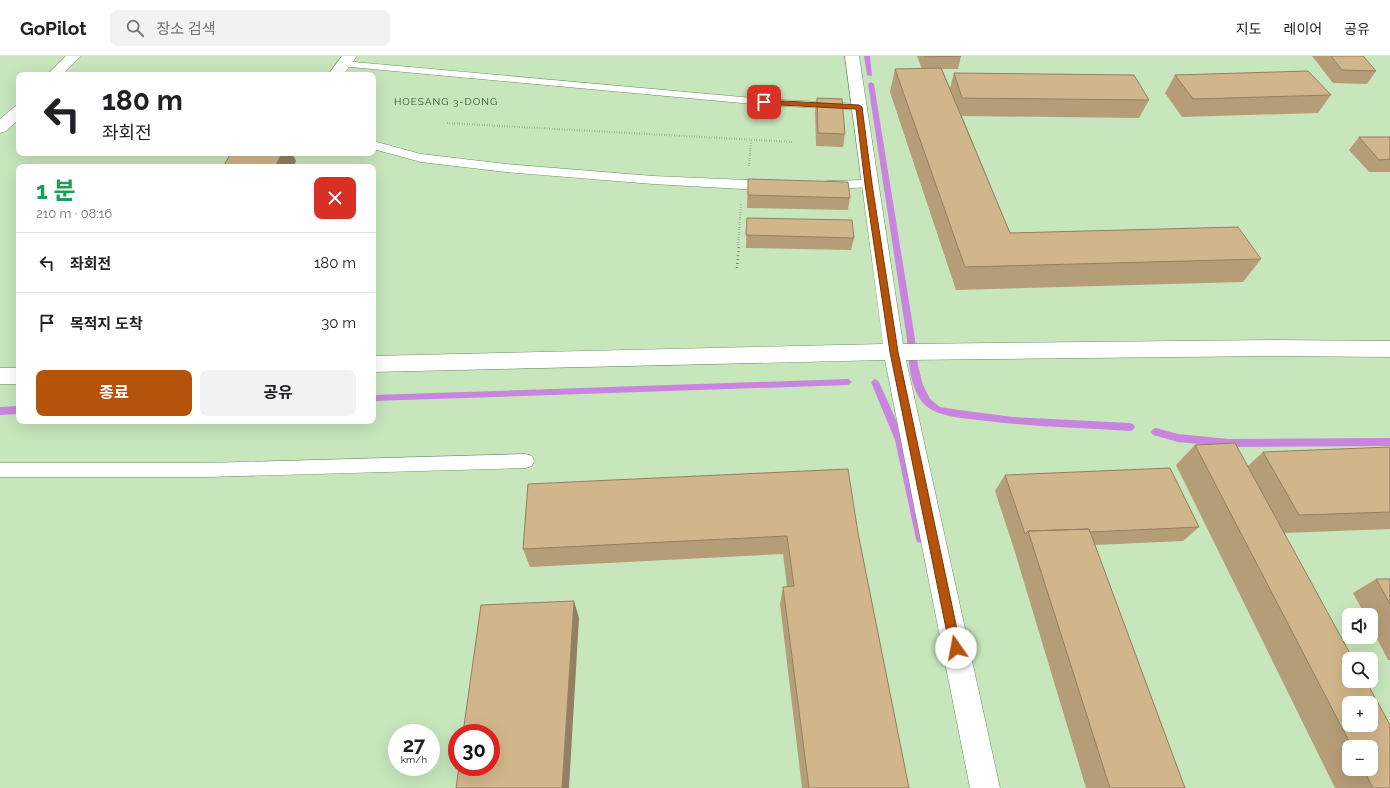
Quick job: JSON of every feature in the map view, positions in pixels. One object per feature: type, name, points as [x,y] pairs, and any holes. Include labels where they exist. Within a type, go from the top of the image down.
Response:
[{"type":"street","points":[[57,72],[74,56]]},
{"type":"street","points":[[852,56],[894,352],[985,788]]},
{"type":"street","points":[[0,128],[16,113]]},
{"type":"street","points":[[376,364],[894,352],[1273,348],[1390,349]]},
{"type":"street","points":[[0,376],[16,376]]},
{"type":"lane","points":[[343,65],[764,102],[859,107]]},
{"type":"lane","points":[[376,146],[421,158],[506,168],[653,180],[745,185],[778,185]]},
{"type":"lane","points":[[816,185],[869,184]]},
{"type":"lane","points":[[0,470],[207,470],[526,461]]},
{"type":"path","points":[[447,123],[793,142]]},
{"type":"path","points":[[737,268],[751,140]]},
{"type":"building","points":[[925,56],[961,56],[925,57]]},
{"type":"building","points":[[1331,56],[1363,56],[1376,71],[1342,70]]},
{"type":"building","points":[[941,68],[1010,233],[1238,227],[1261,259],[965,267],[895,69]]},
{"type":"building","points":[[1308,71],[1331,95],[1193,99],[1175,75]]},
{"type":"building","points":[[954,73],[1134,75],[1149,100],[962,98]]},
{"type":"building","points":[[817,98],[842,99],[845,134],[818,133]]},
{"type":"building","points":[[1359,137],[1390,137],[1390,159],[1379,160]]},
{"type":"building","points":[[229,156],[280,156],[276,164],[225,164]]},
{"type":"building","points":[[748,179],[848,182],[850,198],[748,195]]},
{"type":"building","points":[[747,218],[852,220],[854,238],[746,235]]},
{"type":"building","points":[[1235,443],[1342,639],[1342,644],[1345,644],[1349,652],[1342,652],[1342,688],[1370,688],[1374,696],[1342,696],[1342,728],[1195,445]]},
{"type":"building","points":[[1390,447],[1390,512],[1299,515],[1263,452]]},
{"type":"building","points":[[1170,468],[1199,527],[1090,532],[1089,529],[1028,531],[1025,534],[1005,475]]},
{"type":"building","points":[[848,469],[858,533],[909,788],[809,788],[783,587],[794,586],[787,536],[523,549],[528,484]]},
{"type":"building","points":[[1089,529],[1185,788],[1110,788],[1028,531]]},
{"type":"building","points":[[1376,579],[1390,579],[1390,604]]},
{"type":"building","points":[[574,601],[562,788],[456,788],[458,776],[500,776],[500,724],[464,724],[481,605]]},
{"type":"building","points":[[1378,703],[1390,725],[1390,788],[1373,788],[1367,776],[1378,776],[1378,740],[1348,740],[1344,732],[1378,732]]},
{"type":"waterway","points":[[867,56],[870,75]]},
{"type":"waterway","points":[[871,84],[914,366],[918,385],[927,401],[933,407],[942,411],[974,416],[1032,422],[1130,427]]},
{"type":"waterway","points":[[376,398],[848,382]]},
{"type":"waterway","points":[[875,382],[900,440],[921,539]]},
{"type":"waterway","points":[[0,411],[16,410]]},
{"type":"waterway","points":[[1156,432],[1178,438],[1229,443],[1390,442]]},
{"type":"district","name":"HOESANG 3-DONG","points":[[446,101]]},
{"type":"route","points":[[764,102],[859,107],[894,352],[956,648]]}]
